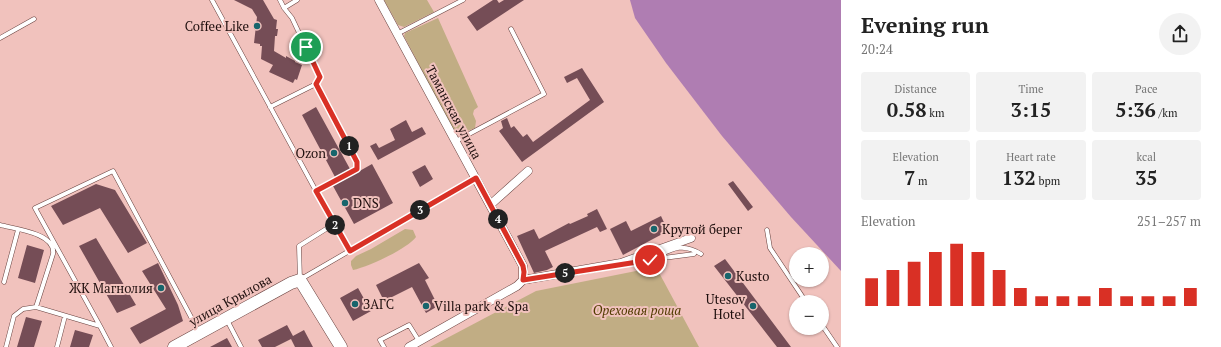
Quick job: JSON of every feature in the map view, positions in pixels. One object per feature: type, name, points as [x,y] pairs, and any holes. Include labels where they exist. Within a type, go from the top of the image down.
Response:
[{"type":"street","name":"Таманская улица","points":[[380,0],[523,266],[523,280]]},
{"type":"street","points":[[490,205],[528,171]]},
{"type":"street","points":[[409,347],[517,286],[523,280],[621,263],[691,238]]},
{"type":"street","points":[[300,280],[341,347]]},
{"type":"street","name":"улица Крылова","points":[[174,347],[290,283],[300,280]]},
{"type":"lane","points":[[212,0],[350,251]]},
{"type":"lane","points":[[270,107],[316,84],[320,77],[292,18],[280,0]]},
{"type":"lane","points":[[284,8],[297,0]]},
{"type":"lane","points":[[397,34],[463,0]]},
{"type":"lane","points":[[0,38],[34,19]]},
{"type":"lane","points":[[456,141],[544,94],[511,29]]},
{"type":"lane","points":[[316,84],[357,162],[357,169],[316,191]]},
{"type":"lane","points":[[111,347],[35,208],[113,171],[200,333]]},
{"type":"lane","points":[[334,224],[299,246],[300,280],[476,178]]},
{"type":"lane","points":[[0,225],[45,237],[49,240],[54,250],[36,308]]},
{"type":"lane","points":[[4,282],[18,230]]},
{"type":"lane","points":[[767,230],[770,248],[801,295]]},
{"type":"lane","points":[[650,260],[671,250],[682,247],[692,248],[701,254]]},
{"type":"lane","points":[[621,263],[694,254]]},
{"type":"lane","points":[[6,347],[14,316],[23,310],[36,308],[100,326]]},
{"type":"lane","points":[[57,347],[65,316]]},
{"type":"lane","points":[[226,318],[241,347]]},
{"type":"lane","points":[[384,347],[380,340],[410,325],[419,341]]},
{"type":"lane","points":[[829,335],[837,347]]},
{"type":"green space","points":[[384,0],[427,0],[434,12],[404,27],[398,25]]},
{"type":"green space","points":[[438,18],[478,107],[474,110],[473,114],[476,121],[475,128],[460,134],[454,132],[404,36],[405,33]]},
{"type":"green space","points":[[405,229],[413,230],[416,237],[411,242],[387,257],[353,270],[351,261],[356,256]]},
{"type":"green space","name":"Ореховая роща","points":[[656,267],[699,347],[430,347],[536,291]]},
{"type":"shaded area","points":[[630,0],[841,0],[841,271],[829,258],[829,247],[819,247],[791,217],[722,136],[666,63],[635,18]]},
{"type":"building","points":[[234,0],[263,0],[274,19],[277,20],[276,29],[278,29],[277,36],[275,36],[274,51],[302,65],[297,80],[295,79],[293,83],[269,72],[273,65],[261,59],[262,46],[254,43],[257,17],[252,9]]},
{"type":"building","points":[[493,0],[497,0],[499,3],[504,0],[524,0],[477,31],[467,17]]},
{"type":"building","points":[[582,68],[604,102],[522,162],[499,131],[503,128],[501,121],[507,118],[511,128],[514,126],[523,137],[527,134],[533,142],[590,100],[577,78],[567,83],[564,77]]},
{"type":"building","points":[[316,107],[350,169],[335,177],[302,115]]},
{"type":"building","points":[[406,120],[412,132],[422,127],[426,134],[378,160],[370,146],[376,143],[379,148],[395,140],[390,129]]},
{"type":"building","points":[[372,164],[393,203],[354,224],[333,186]]},
{"type":"building","points":[[425,165],[433,179],[420,187],[412,172]]},
{"type":"building","points":[[733,181],[753,207],[748,211],[728,184]]},
{"type":"building","points":[[96,184],[115,190],[147,243],[128,253],[100,208],[63,225],[51,206]]},
{"type":"building","points":[[597,209],[607,229],[600,232],[597,227],[545,251],[553,267],[534,273],[517,236],[534,229],[539,239],[569,223],[570,224],[588,216],[587,214]]},
{"type":"building","points":[[661,216],[668,231],[623,255],[610,229],[626,221],[631,231]]},
{"type":"building","points":[[96,238],[136,305],[117,313],[79,246]]},
{"type":"building","points":[[27,245],[44,250],[35,283],[18,278]]},
{"type":"building","name":"Utesov Hotel","points":[[725,259],[791,347],[777,347],[714,266]]},
{"type":"building","name":"ЖК Магнолия","points":[[158,263],[178,305],[183,321],[140,344],[130,328],[166,309],[142,271]]},
{"type":"building","points":[[419,263],[429,278],[425,280],[438,306],[426,313],[412,287],[384,301],[376,285]]},
{"type":"building","name":"ЗАГС","points":[[358,288],[371,311],[353,321],[340,298]]},
{"type":"building","points":[[26,317],[42,321],[34,347],[17,347]]},
{"type":"building","points":[[287,325],[293,336],[304,330],[313,347],[295,347],[291,339],[275,347],[262,347],[258,340]]},
{"type":"building","points":[[75,330],[93,335],[89,347],[70,347]]},
{"type":"building","points":[[227,338],[232,347],[210,347]]},
{"type":"place","name":"Coffee Like","points":[[257,26]]},
{"type":"place","name":"Ozon","points":[[334,153]]},
{"type":"place","name":"DNS","points":[[345,203]]},
{"type":"place","name":"Крутой берег","points":[[654,229]]},
{"type":"place","name":"Kusto","points":[[728,276]]},
{"type":"place","name":"ЖК Магнолия","points":[[161,288]]},
{"type":"place","name":"ЗАГС","points":[[355,304]]},
{"type":"place","name":"Villa park & Spa","points":[[426,306]]},
{"type":"place","name":"Utesov Hotel","points":[[753,306]]},
{"type":"route","points":[[306,47],[320,77],[316,84],[357,162],[357,169],[316,191],[350,251],[476,178],[523,266],[523,280],[621,263],[650,260]]}]
